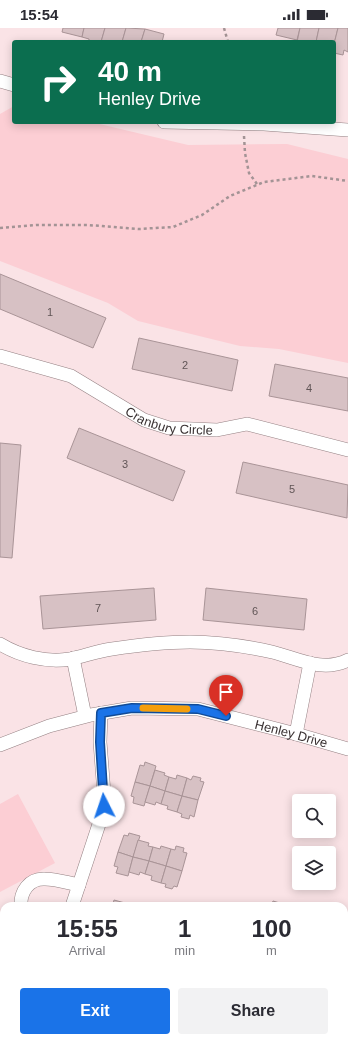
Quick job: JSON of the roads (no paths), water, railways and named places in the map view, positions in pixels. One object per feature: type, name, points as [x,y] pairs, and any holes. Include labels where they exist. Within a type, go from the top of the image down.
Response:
[{"type":"street","points":[[0,81],[12,84]]},
{"type":"street","points":[[244,124],[348,130]]},
{"type":"street","name":"Cranbury Circle","points":[[0,356],[71,376],[144,420],[169,428],[217,430],[246,424],[348,450]]},
{"type":"street","points":[[0,644],[9,650],[33,657],[57,659],[74,658],[116,648],[150,644],[191,642],[232,645],[272,652],[317,666],[331,665],[348,660]]},
{"type":"street","points":[[74,658],[85,716]]},
{"type":"street","points":[[296,734],[310,663]]},
{"type":"street","name":"Henley Drive","points":[[0,744],[49,726],[85,716],[132,708],[198,709],[348,749]]},
{"type":"street","points":[[73,902],[104,806],[100,742],[101,713]]},
{"type":"street","points":[[21,902],[22,893],[28,885],[36,880],[44,879],[79,885]]}]
